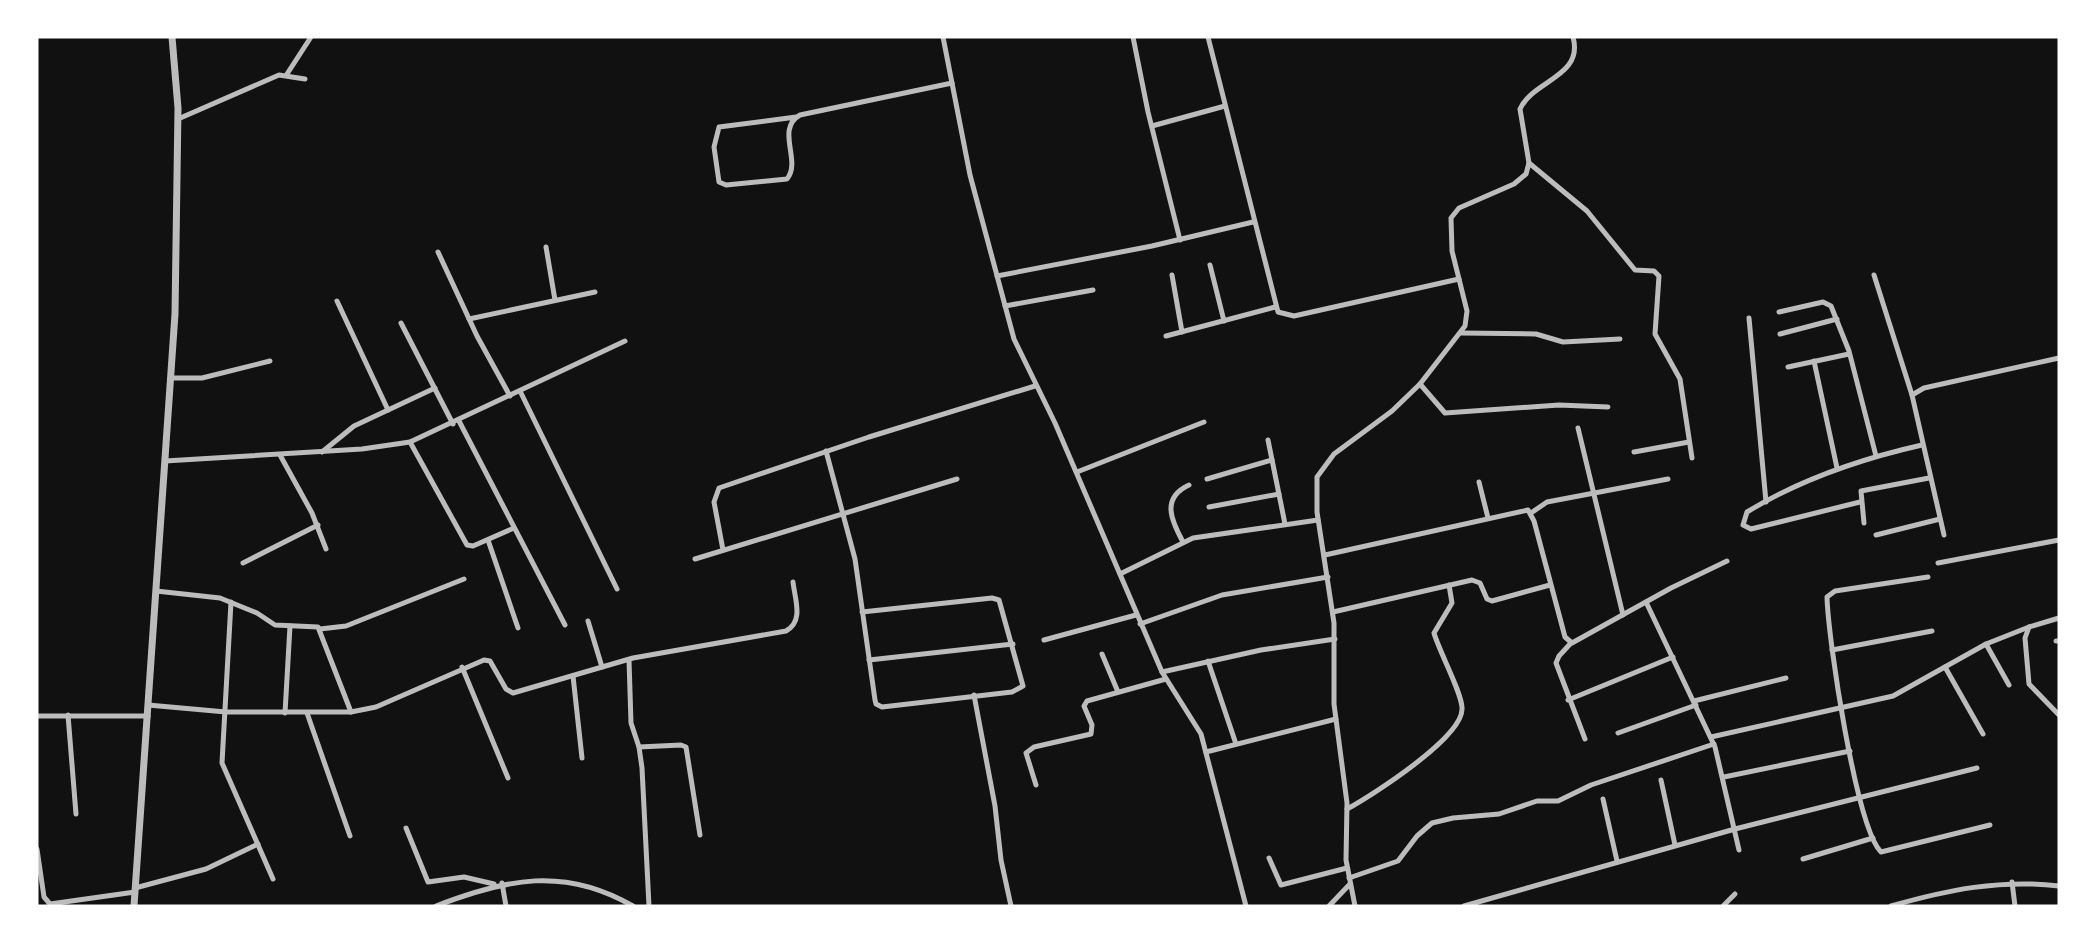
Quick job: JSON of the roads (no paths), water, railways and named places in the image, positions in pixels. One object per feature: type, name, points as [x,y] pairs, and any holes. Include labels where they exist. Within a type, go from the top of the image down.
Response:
[{"type":"street","points":[[134,906],[171,378],[178,119],[172,37]]},
{"type":"street","points":[[178,119],[287,74],[311,37]]},
{"type":"street","points":[[943,37],[970,176],[1014,339],[1077,472],[1162,672],[1196,724],[1206,752],[1246,906]]},
{"type":"street","points":[[1133,37],[1180,240]]},
{"type":"street","points":[[1208,37],[1275,307],[1281,315],[1294,316],[1459,279]]},
{"type":"street","points":[[1355,906],[1347,868],[1347,809],[1336,719],[1335,639],[1325,555],[1316,520],[1316,486],[1320,470],[1341,448],[1392,411],[1420,384],[1461,333],[1467,312],[1452,251],[1452,215],[1459,208],[1521,180],[1529,163],[1520,109],[1526,100],[1567,68],[1575,51],[1573,37]]},
{"type":"street","points":[[287,74],[305,79]]},
{"type":"street","points":[[796,117],[789,130],[792,169],[787,179],[726,185],[719,182],[714,147],[719,127],[796,117],[952,83]]},
{"type":"street","points":[[1152,126],[1225,106]]},
{"type":"street","points":[[1529,163],[1587,211],[1635,271],[1654,271],[1659,276],[1655,334],[1680,379],[1692,458]]},
{"type":"street","points":[[998,276],[1180,240],[1253,222]]},
{"type":"street","points":[[545,247],[555,300]]},
{"type":"street","points":[[438,252],[469,319],[510,396]]},
{"type":"street","points":[[1210,265],[1224,321]]},
{"type":"street","points":[[1172,275],[1182,332]]},
{"type":"street","points":[[1874,275],[1912,395],[1944,535]]},
{"type":"street","points":[[1005,306],[1093,290]]},
{"type":"street","points":[[469,319],[595,292]]},
{"type":"street","points":[[337,301],[388,410]]},
{"type":"street","points":[[1779,313],[1827,302],[1837,319],[1849,354],[1876,456]]},
{"type":"street","points":[[1166,336],[1275,307]]},
{"type":"street","points":[[1749,318],[1766,502]]},
{"type":"street","points":[[1780,334],[1837,319]]},
{"type":"street","points":[[401,323],[565,625]]},
{"type":"street","points":[[1461,333],[1536,334],[1563,342],[1620,340]]},
{"type":"street","points":[[165,460],[322,452],[410,442],[456,423],[625,341]]},
{"type":"street","points":[[1788,367],[1849,354]]},
{"type":"street","points":[[1912,395],[1924,387],[2059,358]]},
{"type":"street","points":[[171,378],[202,378],[270,361]]},
{"type":"street","points":[[1814,361],[1837,468]]},
{"type":"street","points":[[1420,384],[1445,413],[1559,405],[1608,407]]},
{"type":"street","points":[[723,550],[714,502],[719,488],[826,451],[1035,386]]},
{"type":"street","points":[[322,452],[348,430],[435,388]]},
{"type":"street","points":[[520,391],[617,589]]},
{"type":"street","points":[[1077,472],[1204,422]]},
{"type":"street","points":[[1578,428],[1591,494],[1623,615]]},
{"type":"street","points":[[1268,440],[1285,524]]},
{"type":"street","points":[[410,442],[467,545],[473,546],[514,528]]},
{"type":"street","points":[[1634,452],[1689,442]]},
{"type":"street","points":[[1860,502],[1745,528],[1745,515],[1837,468],[1922,445]]},
{"type":"street","points":[[826,451],[855,559],[862,612],[875,700],[879,706],[1021,689],[1023,682],[1003,604],[995,598],[862,612]]},
{"type":"street","points":[[280,455],[318,525],[326,549]]},
{"type":"street","points":[[1207,479],[1272,460]]},
{"type":"street","points":[[1864,523],[1860,493],[1864,490],[1929,478]]},
{"type":"street","points":[[695,559],[957,479]]},
{"type":"street","points":[[1531,513],[1547,502],[1668,479]]},
{"type":"street","points":[[1479,482],[1488,518]]},
{"type":"street","points":[[1183,542],[1172,523],[1169,508],[1176,494],[1189,485]]},
{"type":"street","points":[[1209,507],[1279,495]]},
{"type":"street","points":[[1325,555],[1524,509],[1531,513],[1565,637],[1570,643]]},
{"type":"street","points":[[1876,535],[1940,519]]},
{"type":"street","points":[[1120,574],[1170,552],[1183,542],[1207,535],[1316,520]]},
{"type":"street","points":[[243,563],[318,525]]},
{"type":"street","points":[[488,540],[518,628]]},
{"type":"street","points":[[1938,563],[2059,540]]},
{"type":"street","points":[[1584,738],[1556,663],[1570,643],[1727,561]]},
{"type":"street","points":[[1928,577],[1831,592],[1827,597],[1840,709],[1861,797],[1873,838],[1878,849],[1885,852],[1990,825]]},
{"type":"street","points":[[1140,624],[1222,595],[1328,578]]},
{"type":"street","points":[[156,591],[231,601],[257,613],[273,625],[320,629],[346,626],[464,579]]},
{"type":"street","points":[[1332,612],[1475,580],[1487,599],[1492,601],[1550,586]]},
{"type":"street","points":[[148,705],[226,712],[351,712],[376,707],[462,667],[484,660],[490,661],[510,693],[629,660],[790,629],[798,617],[793,582]]},
{"type":"street","points":[[1347,809],[1390,784],[1420,760],[1460,717],[1462,707],[1434,632],[1452,603],[1449,585]]},
{"type":"street","points":[[231,601],[222,763],[273,879]]},
{"type":"street","points":[[1646,602],[1714,744],[1724,777],[1739,850]]},
{"type":"street","points":[[1044,640],[1136,615]]},
{"type":"street","points":[[1711,737],[1893,696],[1986,645],[2059,618]]},
{"type":"street","points":[[588,621],[603,667]]},
{"type":"street","points":[[285,713],[290,626]]},
{"type":"street","points":[[2029,627],[2025,638],[2029,684],[2059,715]]},
{"type":"street","points":[[320,629],[351,712]]},
{"type":"street","points":[[1832,650],[1932,631]]},
{"type":"street","points":[[1162,672],[1208,661],[1335,639]]},
{"type":"street","points":[[869,660],[1013,644]]},
{"type":"street","points":[[1986,645],[2009,685]]},
{"type":"street","points":[[1102,654],[1118,692]]},
{"type":"street","points":[[1568,700],[1673,657]]},
{"type":"street","points":[[629,660],[631,723],[639,747],[649,906]]},
{"type":"street","points":[[1208,661],[1236,744]]},
{"type":"street","points":[[462,667],[508,778]]},
{"type":"street","points":[[1945,667],[1983,734]]},
{"type":"street","points":[[573,676],[582,758]]},
{"type":"street","points":[[1618,733],[1695,703],[1786,678]]},
{"type":"street","points":[[1035,785],[1026,755],[1028,751],[1091,734],[1093,728],[1084,706],[1085,702],[1166,679]]},
{"type":"street","points":[[974,695],[995,806],[1000,860],[1011,906]]},
{"type":"street","points":[[307,713],[350,836]]},
{"type":"street","points":[[68,715],[76,814]]},
{"type":"street","points":[[37,716],[148,716]]},
{"type":"street","points":[[1206,752],[1336,719]]},
{"type":"street","points":[[1329,906],[1349,881],[1398,861],[1417,836],[1432,823],[1499,814],[1537,801],[1558,801],[1591,785],[1714,744]]},
{"type":"street","points":[[639,747],[687,747],[700,835]]},
{"type":"street","points":[[1724,777],[1850,751]]},
{"type":"street","points":[[1464,906],[1675,845],[1977,768]]},
{"type":"street","points":[[1661,780],[1675,845]]},
{"type":"street","points":[[1603,799],[1617,861]]},
{"type":"street","points":[[406,828],[428,882],[464,877],[494,884]]},
{"type":"street","points":[[1803,859],[1873,838]]},
{"type":"street","points":[[37,849],[44,897],[50,904],[135,890],[206,869],[258,844]]},
{"type":"street","points":[[1269,858],[1281,885],[1347,868]]},
{"type":"street","points":[[436,906],[494,884],[569,881],[600,890],[633,906]]},
{"type":"street","points":[[502,883],[506,906]]},
{"type":"street","points":[[2011,883],[2015,906]]},
{"type":"street","points":[[1891,906],[1983,884],[2059,886]]},
{"type":"street","points":[[1723,906],[1735,894]]}]
